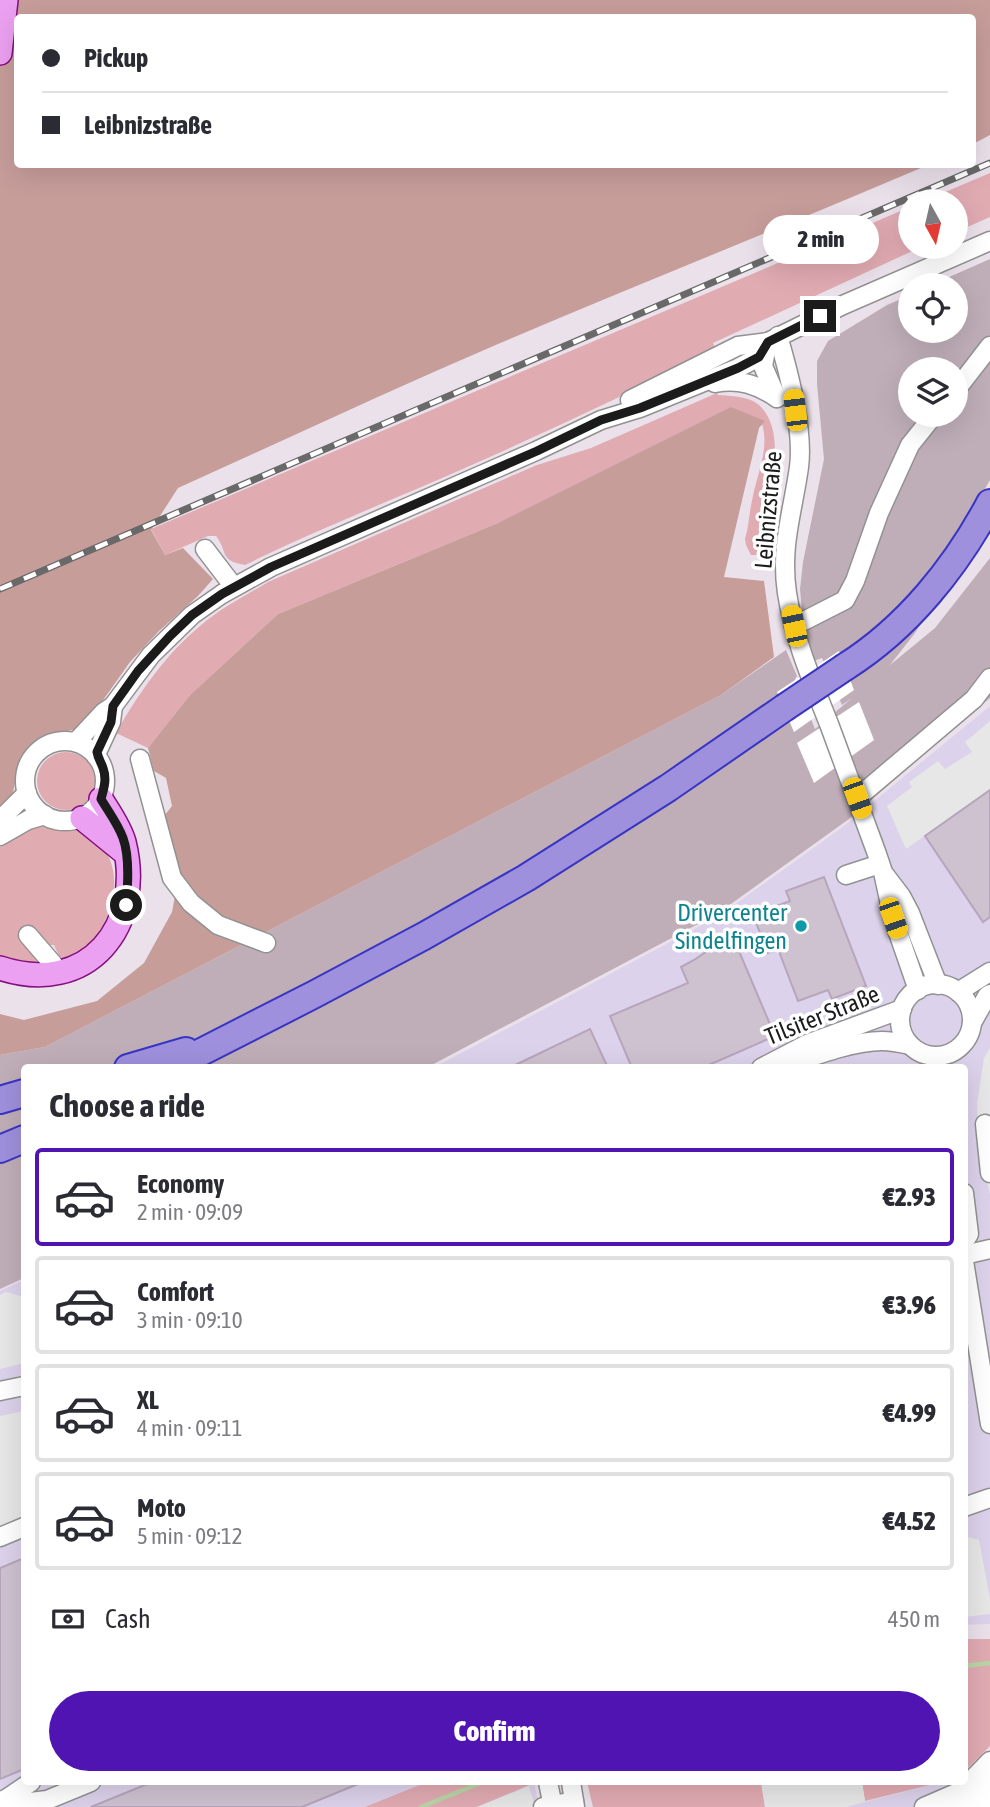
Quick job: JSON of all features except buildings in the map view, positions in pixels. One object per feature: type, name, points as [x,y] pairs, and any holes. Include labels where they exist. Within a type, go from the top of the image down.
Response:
[{"type":"highway","points":[[178,1064],[315,995],[526,878],[848,674],[947,572],[990,503]]},
{"type":"highway","points":[[848,674],[876,663],[918,625],[960,578],[990,537]]},
{"type":"highway","points":[[214,1064],[392,972],[524,895],[762,741],[787,714]]},
{"type":"highway","points":[[142,1064],[225,1040]]},
{"type":"highway","points":[[0,1100],[21,1094]]},
{"type":"highway","points":[[0,1149],[21,1140]]},
{"type":"highway","points":[[0,1166],[21,1157]]},
{"type":"main road","points":[[0,53],[6,0]]},
{"type":"main road","points":[[0,968],[20,974],[59,973],[92,958],[116,929],[126,905],[125,853],[122,835],[101,799]]},
{"type":"main road","points":[[82,818],[125,853]]},
{"type":"street","points":[[601,420],[623,403],[738,346],[773,339],[855,299],[990,240]]},
{"type":"street","points":[[76,742],[113,706],[145,663],[170,636],[192,615],[234,587],[271,567],[537,451],[601,420],[640,408],[738,368],[759,357],[773,339]]},
{"type":"street","name":"Leibnizstraße","points":[[773,339],[763,366],[778,398],[798,430]]},
{"type":"street","name":"Leibnizstraße","points":[[773,339],[792,390],[798,430],[799,465],[789,517],[785,562],[787,592],[794,626],[804,660],[882,868],[893,918],[918,990]]},
{"type":"street","points":[[968,374],[990,346]]},
{"type":"street","points":[[678,392],[720,382],[737,381],[755,385],[778,398]]},
{"type":"street","points":[[794,626],[845,600],[879,513],[910,445],[924,427]]},
{"type":"street","points":[[205,549],[234,587]]},
{"type":"street","points":[[857,798],[974,699],[990,678]]},
{"type":"street","points":[[96,756],[111,722],[113,706]]},
{"type":"street","points":[[59,741],[76,742],[89,748],[96,756],[104,771],[105,785],[101,799],[93,810],[82,818],[55,820],[33,805],[27,793],[25,776],[36,753],[59,741]]},
{"type":"street","points":[[140,759],[172,878],[191,904],[218,925],[266,943]]},
{"type":"street","points":[[0,820],[27,793]]},
{"type":"street","points":[[0,836],[28,820],[45,815]]},
{"type":"street","points":[[846,875],[882,868]]},
{"type":"street","name":"Leibnizstraße","points":[[882,868],[901,896],[938,985]]},
{"type":"street","points":[[29,935],[59,973]]},
{"type":"street","points":[[958,992],[990,972]]},
{"type":"street","points":[[972,1023],[969,1006],[958,992],[948,987],[938,985],[918,990],[902,1009],[901,1028],[910,1045],[930,1061],[939,1056],[950,1061],[965,1042],[972,1023],[990,994]]},
{"type":"street","name":"Tilsiter Straße","points":[[769,1064],[807,1044],[902,1009]]},
{"type":"street","name":"Tilsiter Straße","points":[[792,1064],[867,1042],[910,1045]]},
{"type":"street","points":[[985,1124],[990,1173]]},
{"type":"street","points":[[968,1254],[990,1249]]},
{"type":"street","points":[[968,1291],[990,1424]]},
{"type":"street","points":[[0,1391],[21,1387]]},
{"type":"street","points":[[968,1506],[990,1498]]},
{"type":"street","points":[[0,1537],[21,1528]]},
{"type":"street","points":[[958,1799],[990,1761]]},
{"type":"street","points":[[958,1799],[990,1781]]},
{"type":"street","points":[[3,1800],[26,1785]]},
{"type":"street","points":[[3,1800],[22,1804],[47,1800],[84,1785]]},
{"type":"street","points":[[548,1785],[549,1806],[574,1804],[571,1785]]},
{"type":"street","points":[[924,1807],[958,1799],[990,1799]]},
{"type":"shaded area","points":[[0,0],[990,0],[990,135],[976,142],[976,14],[14,14],[14,168],[921,168],[498,344],[178,488],[151,530],[165,555],[183,548],[213,579],[130,662],[89,720],[78,729],[46,735],[27,751],[18,769],[12,797],[0,809]]},
{"type":"shaded area","points":[[990,173],[990,217],[968,227],[968,189],[952,189]]},
{"type":"shaded area","points":[[898,212],[898,258],[713,343],[716,350],[566,422],[245,565],[227,558],[216,536],[208,536],[165,555],[151,529]]},
{"type":"shaded area","points":[[990,259],[990,480],[968,519],[932,606],[890,665],[935,628],[990,558],[990,698],[849,819],[717,914],[434,1064],[21,1064],[21,1279],[0,1289],[0,1055],[45,1047],[721,695],[786,650],[815,729],[852,698],[842,705],[822,658],[810,662],[802,612],[800,589],[803,562],[824,459],[817,361],[828,341],[898,300],[898,343],[968,343],[968,273],[958,273]]},
{"type":"shaded area","points":[[717,393],[755,402],[769,419],[774,435],[773,475],[760,555],[751,555],[745,539],[763,453],[762,424],[765,422],[498,523],[278,614],[190,695],[148,748],[116,733],[154,675],[188,637],[233,602],[268,582],[537,465],[591,448]]},
{"type":"shaded area","points":[[731,407],[765,421],[759,428],[724,577],[764,581],[774,657],[721,695],[45,1047],[0,1055],[0,1014],[24,1020],[97,1001],[144,963],[172,912],[179,874],[164,816],[172,806],[166,778],[154,771],[148,748],[190,695],[278,614],[498,523]]},
{"type":"shaded area","points":[[990,706],[990,1624],[968,1625],[968,1064],[441,1064],[719,916],[844,826]]},
{"type":"shaded area","points":[[990,721],[990,790],[906,849],[887,806],[912,787],[909,782],[938,761],[945,769],[972,752],[965,742]]},
{"type":"shaded area","points":[[66,752],[82,757],[90,765],[95,781],[90,797],[82,805],[66,810],[50,805],[42,797],[37,781],[42,765],[50,757]]},
{"type":"shaded area","points":[[33,826],[88,833],[107,853],[114,877],[112,903],[95,937],[64,959],[59,956],[54,945],[45,945],[36,955],[36,965],[0,955],[0,847]]},
{"type":"shaded area","points":[[990,1048],[990,1194],[979,1153],[977,1104],[984,1058]]},
{"type":"shaded area","points":[[21,1281],[21,1785],[535,1785],[539,1807],[0,1807],[0,1291]]},
{"type":"shaded area","points":[[6,1292],[21,1296],[21,1364],[0,1369],[0,1295]]},
{"type":"shaded area","points":[[21,1412],[21,1519],[0,1527],[0,1416]]},
{"type":"shaded area","points":[[968,1537],[979,1540],[990,1599],[990,1614],[968,1617]]},
{"type":"shaded area","points":[[968,1639],[990,1639],[990,1746],[968,1768]]},
{"type":"shaded area","points":[[990,1751],[990,1807],[846,1807],[930,1785],[968,1785],[968,1768]]},
{"type":"shaded area","points":[[420,1785],[529,1785],[477,1807],[365,1807]]},
{"type":"shaded area","points":[[588,1785],[761,1785],[765,1807],[593,1807]]},
{"type":"shaded area","points":[[761,1785],[862,1785],[865,1801],[846,1807],[765,1807]]},
{"type":"shaded area","points":[[862,1785],[930,1785],[865,1801]]},
{"type":"shaded area","points":[[529,1786],[535,1807],[477,1807]]},
{"type":"pier","points":[[839,651],[854,690],[794,732],[777,692]]},
{"type":"pier","points":[[859,702],[874,740],[814,783],[797,743]]},
{"type":"waterway","points":[[968,1666],[990,1663]]},
{"type":"waterway","points":[[421,1807],[476,1785]]},
{"type":"railway","points":[[0,589],[990,163]]},
{"type":"place","name":"Drivercenter Sindelfingen","points":[[801,926]]},
{"type":"route","points":[[126,905],[125,845],[101,799],[105,785],[104,771],[96,756],[111,722],[113,706],[138,671],[192,615],[222,594],[271,567],[537,451],[601,420],[640,408],[738,368],[759,357],[768,342],[820,316]]}]
